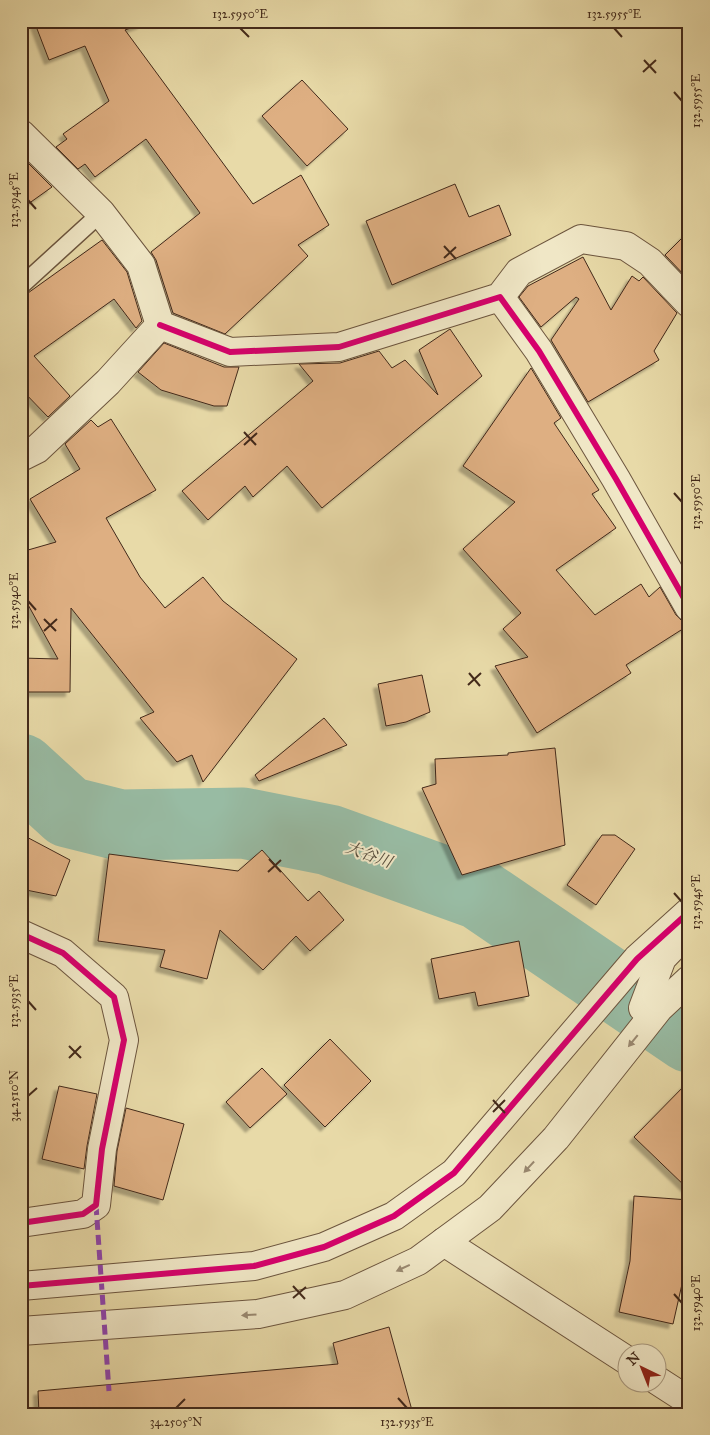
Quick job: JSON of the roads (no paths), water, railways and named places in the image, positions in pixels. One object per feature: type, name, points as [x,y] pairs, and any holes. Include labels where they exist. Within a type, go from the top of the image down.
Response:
[{"type":"street","points":[[21,134],[101,213],[141,265],[160,325]]},
{"type":"street","points":[[160,325],[230,352],[339,347],[500,297],[519,272],[581,239],[626,246],[650,262],[689,303]]},
{"type":"street","points":[[500,297],[544,359],[689,606]]},
{"type":"street","points":[[21,457],[37,449],[108,382],[160,325]]},
{"type":"street","points":[[21,1286],[254,1266],[324,1247],[394,1216],[454,1173],[637,959],[689,912]]},
{"type":"street","points":[[643,1008],[662,958],[689,930]]},
{"type":"street","points":[[21,934],[63,953],[114,997],[124,1040],[102,1149],[96,1205],[83,1214],[21,1223]]},
{"type":"street","points":[[21,1331],[258,1314],[345,1295],[418,1262],[490,1208],[562,1130],[659,1008],[689,980]]},
{"type":"street","points":[[444,1242],[618,1355]]},
{"type":"street","points":[[668,1387],[689,1401]]},
{"type":"lane","points":[[21,286],[101,213]]},
{"type":"waterway","name":"大谷川","points":[[21,769],[68,812],[120,825],[243,823],[329,840],[479,894],[689,1037]]}]
